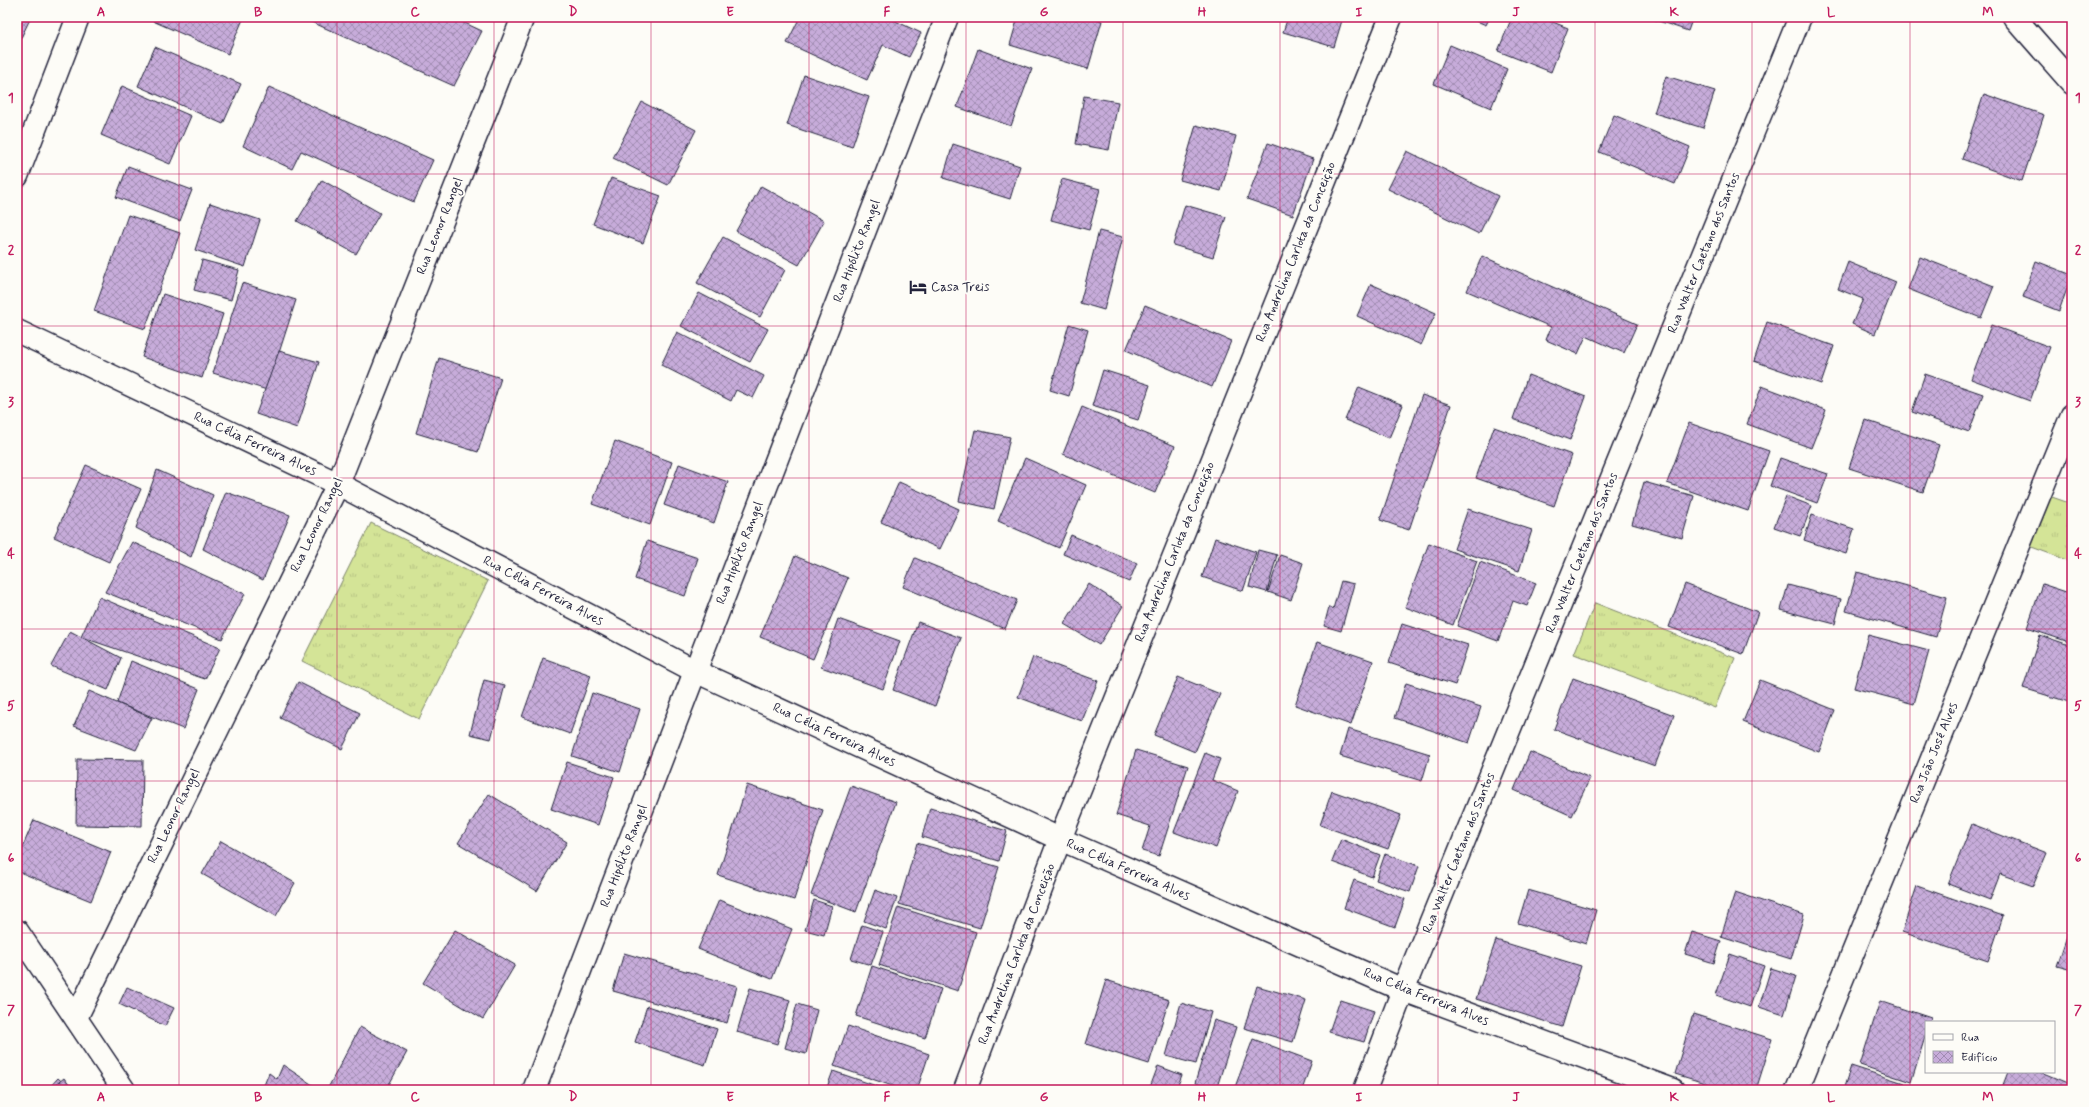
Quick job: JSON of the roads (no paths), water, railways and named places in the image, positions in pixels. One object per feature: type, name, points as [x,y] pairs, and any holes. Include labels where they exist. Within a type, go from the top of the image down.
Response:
[{"type":"street","points":[[17,176],[78,17]]},
{"type":"street","name":"Rua Leonor Rangel","points":[[76,1018],[338,484],[523,17]]},
{"type":"street","name":"Rua Hipólito Rangel","points":[[534,1090],[947,17]]},
{"type":"street","name":"Rua Andrelina Carlota da Conceição","points":[[965,1090],[1060,840],[1391,17]]},
{"type":"street","name":"Rua Walter Caetano dos Santos","points":[[1365,1090],[1403,990],[1800,17]]},
{"type":"street","points":[[2014,17],[2072,83]]},
{"type":"street","name":"Rua Célia Ferreira Alves","points":[[17,331],[338,484],[695,671],[1060,840],[1403,990],[1673,1090]]},
{"type":"street","name":"Rua João José Alves","points":[[1797,1090],[2072,415]]},
{"type":"street","points":[[17,931],[124,1090]]},
{"type":"place","name":"Casa Treis","points":[[918,287]]}]
